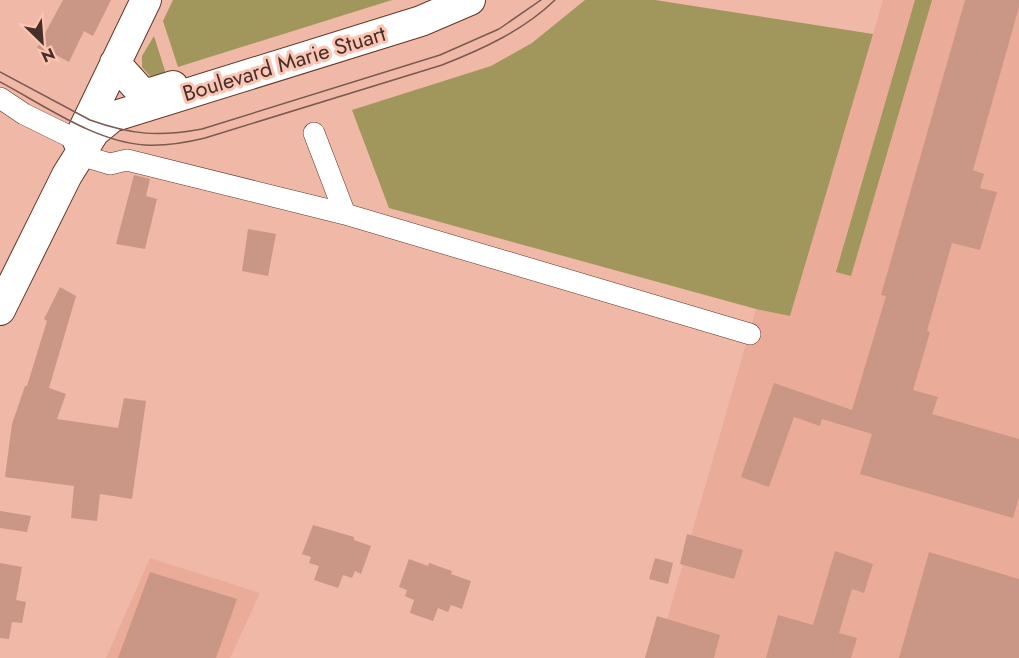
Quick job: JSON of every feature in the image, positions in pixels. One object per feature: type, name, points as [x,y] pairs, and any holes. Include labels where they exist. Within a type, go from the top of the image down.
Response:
[{"type":"main road","points":[[0,310],[67,175],[133,0]]},
{"type":"main road","points":[[0,286],[57,171],[84,133],[146,0]]},
{"type":"main road","points":[[0,266],[48,167],[59,154],[84,133],[144,95],[442,0]]},
{"type":"main road","name":"Boulevard Marie Stuart","points":[[84,133],[112,117],[421,21],[470,0]]},
{"type":"main road","points":[[115,63],[144,95]]},
{"type":"street","points":[[0,98],[24,114],[84,133],[110,164],[127,160],[345,214],[750,334]]},
{"type":"street","points":[[314,133],[345,214]]},
{"type":"shaded area","points":[[173,0],[392,0],[178,67],[163,21]]},
{"type":"shaded area","points":[[585,0],[655,0],[873,34],[790,316],[756,309],[389,208],[352,110],[491,66],[532,43]]},
{"type":"shaded area","points":[[883,0],[1019,0],[1019,658],[656,658],[756,309],[790,316]]},
{"type":"shaded area","points":[[915,0],[932,0],[851,276],[836,272]]},
{"type":"shaded area","points":[[154,36],[166,74],[159,77],[150,76],[142,67],[142,56]]},
{"type":"shaded area","points":[[150,558],[260,593],[230,658],[106,658]]},
{"type":"building","points":[[63,0],[111,0],[93,36],[84,31],[69,62],[56,55],[55,58],[37,48]]},
{"type":"building","points":[[965,0],[1019,0],[1019,7],[973,170],[984,174],[980,188],[997,192],[980,250],[952,243],[913,390],[938,397],[932,414],[1019,439],[1019,497],[1013,518],[860,474],[872,434],[822,419],[820,426],[794,417],[769,487],[741,477],[774,383],[852,410],[886,296],[881,295]]},
{"type":"building","points":[[134,175],[150,179],[146,196],[157,199],[145,249],[116,244]]},
{"type":"building","points":[[248,229],[276,234],[268,276],[242,271]]},
{"type":"building","points":[[60,287],[76,296],[49,388],[66,394],[57,419],[118,428],[124,398],[146,401],[132,499],[100,494],[97,521],[71,518],[74,486],[5,477],[12,424],[25,386],[27,386],[47,321],[44,319]]},
{"type":"building","points":[[0,511],[31,516],[27,532],[0,528]]},
{"type":"building","points":[[313,525],[354,537],[354,540],[371,546],[361,574],[355,571],[352,578],[343,575],[338,588],[314,580],[319,566],[309,563],[311,557],[302,554]]},
{"type":"building","points":[[687,534],[743,550],[734,579],[680,564]]},
{"type":"building","points":[[835,551],[873,564],[864,593],[852,589],[839,633],[857,638],[851,658],[766,658],[778,615],[813,625]]},
{"type":"building","points":[[929,552],[1019,579],[1019,658],[899,658]]},
{"type":"building","points":[[655,558],[673,563],[668,584],[649,579]]},
{"type":"building","points":[[409,559],[452,571],[451,574],[471,581],[462,609],[451,605],[448,612],[438,608],[433,621],[410,613],[414,600],[405,596],[407,590],[399,587]]},
{"type":"building","points":[[0,563],[22,567],[16,600],[26,602],[22,623],[12,622],[9,639],[0,638]]},
{"type":"building","points":[[150,572],[237,599],[216,658],[118,658]]},
{"type":"building","points":[[657,616],[720,635],[714,658],[645,658]]},
{"type":"tram line","points":[[0,72],[90,120],[105,125],[133,132],[159,134],[187,132],[440,55],[499,29],[541,0]]},
{"type":"tram line","points":[[0,82],[70,121],[107,137],[145,145],[183,143],[442,65],[516,30],[555,0]]}]
